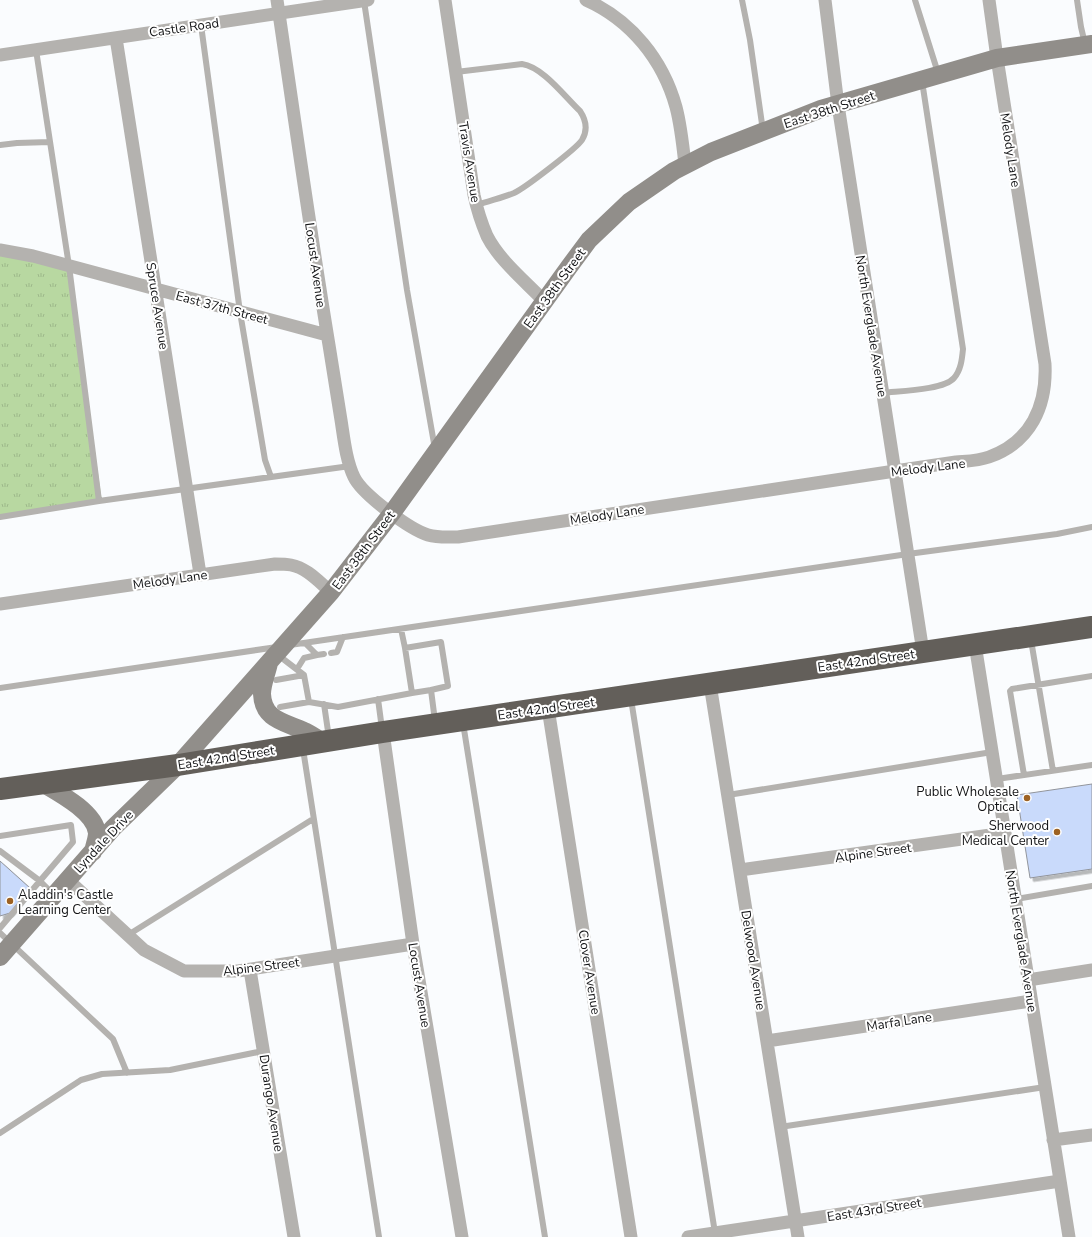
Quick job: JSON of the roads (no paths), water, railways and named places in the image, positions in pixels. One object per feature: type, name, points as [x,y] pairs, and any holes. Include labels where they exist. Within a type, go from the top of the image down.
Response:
[{"type":"highway","name":"East 42nd Street","points":[[0,789],[178,765],[435,724],[1092,627]]},
{"type":"street","name":"Locust Avenue","points":[[277,0],[327,335],[350,466],[354,477],[360,486],[370,497],[392,513]]},
{"type":"street","name":"Castle Road","points":[[0,55],[366,0]]},
{"type":"street","name":"Travis Avenue","points":[[445,0],[476,205],[479,216],[488,237],[500,256],[544,300]]},
{"type":"street","points":[[586,0],[613,15],[626,25],[639,38],[664,74],[677,109],[685,165]]},
{"type":"street","name":"North Everglade Avenue","points":[[825,0],[838,105],[923,652]]},
{"type":"street","name":"Melody Lane","points":[[392,513],[420,532],[428,535],[443,538],[458,537],[895,471],[974,461],[1002,452],[1014,443],[1029,427],[1040,408],[1046,379],[1045,364],[989,0]]},
{"type":"street","name":"Spruce Avenue","points":[[116,38],[200,574]]},
{"type":"street","name":"East 38th Street","points":[[178,765],[331,592],[392,513],[544,300],[589,240],[628,202],[685,165],[711,152],[821,110],[997,58],[1088,44]]},
{"type":"street","name":"East 37th Street","points":[[0,250],[33,256],[327,335]]},
{"type":"street","name":"Melody Lane","points":[[0,604],[275,564],[290,564],[300,567],[331,592]]},
{"type":"street","name":"North Everglade Avenue","points":[[975,644],[1069,1237]]},
{"type":"street","points":[[276,654],[262,693],[265,708],[279,721],[304,731],[318,742]]},
{"type":"street","name":"Delwood Avenue","points":[[710,684],[798,1237]]},
{"type":"street","name":"Clover Avenue","points":[[548,708],[631,1237]]},
{"type":"street","name":"Locust Avenue","points":[[383,732],[413,944],[462,1237]]},
{"type":"street","name":"Lyndale Drive","points":[[0,957],[6,938],[55,895],[113,828],[178,765]]},
{"type":"street","points":[[42,783],[79,807],[91,819],[97,834],[93,852]]},
{"type":"street","name":"Alpine Street","points":[[740,870],[1005,833]]},
{"type":"street","name":"Alpine Street","points":[[68,880],[144,950],[184,971],[238,972],[413,944]]},
{"type":"street","name":"Durango Avenue","points":[[250,970],[294,1237]]},
{"type":"street","points":[[1028,980],[1092,970]]},
{"type":"street","name":"Marfa Lane","points":[[767,1041],[1031,1001]]},
{"type":"street","points":[[1053,1140],[1092,1135]]},
{"type":"street","name":"East 43rd Street","points":[[688,1237],[716,1235],[796,1221],[1060,1181]]},
{"type":"lane","points":[[366,0],[407,290],[435,452]]},
{"type":"lane","points":[[742,0],[750,40],[763,132]]},
{"type":"lane","points":[[915,0],[939,75]]},
{"type":"lane","points":[[1077,0],[1081,27],[1088,44]]},
{"type":"lane","points":[[200,25],[240,312],[265,460],[271,477]]},
{"type":"lane","points":[[36,50],[69,266],[99,501]]},
{"type":"lane","points":[[456,72],[522,64],[533,67],[544,74],[580,111],[586,123],[586,129],[581,141],[532,181],[516,192],[476,205]]},
{"type":"lane","points":[[883,393],[931,387],[948,383],[960,370],[962,360],[963,349],[922,80]]},
{"type":"lane","points":[[0,145],[50,142]]},
{"type":"lane","points":[[0,517],[99,501],[350,466]]},
{"type":"lane","points":[[0,688],[276,654],[306,643],[343,637],[908,554],[1057,534],[1092,527]]},
{"type":"lane","points":[[401,629],[412,693]]},
{"type":"lane","points":[[1030,636],[1054,771]]},
{"type":"lane","points":[[331,653],[337,652],[343,637]]},
{"type":"lane","points":[[280,707],[309,702],[338,707],[448,686],[441,642],[405,648]]},
{"type":"lane","points":[[297,669],[304,658],[320,655],[306,643]]},
{"type":"lane","points":[[276,654],[304,675],[309,702]]},
{"type":"lane","points":[[276,680],[304,675]]},
{"type":"lane","points":[[1024,775],[1010,693],[1012,690],[1092,676]]},
{"type":"lane","points":[[430,690],[435,724]]},
{"type":"lane","points":[[630,695],[716,1235]]},
{"type":"lane","points":[[378,699],[383,732]]},
{"type":"lane","points":[[324,704],[318,742],[313,819],[380,1237]]},
{"type":"lane","points":[[463,720],[545,1237]]},
{"type":"lane","points":[[728,794],[992,752]]},
{"type":"lane","points":[[997,779],[1092,765]]},
{"type":"lane","points":[[128,936],[313,819]]},
{"type":"lane","points":[[0,836],[71,826],[73,842],[0,928]]},
{"type":"lane","points":[[0,851],[40,881],[55,895]]},
{"type":"lane","points":[[1016,899],[1092,886]]},
{"type":"lane","points":[[6,938],[113,1040],[127,1073]]},
{"type":"lane","points":[[0,1133],[81,1080],[102,1074],[170,1070],[263,1051]]},
{"type":"lane","points":[[780,1128],[1045,1087]]},
{"type":"place","name":"Public Wholesale Optical","points":[[1027,798]]},
{"type":"place","name":"Sherwood Medical Center","points":[[1057,832]]},
{"type":"place","name":"Aladdin's Castle Learning Center","points":[[10,901]]}]
